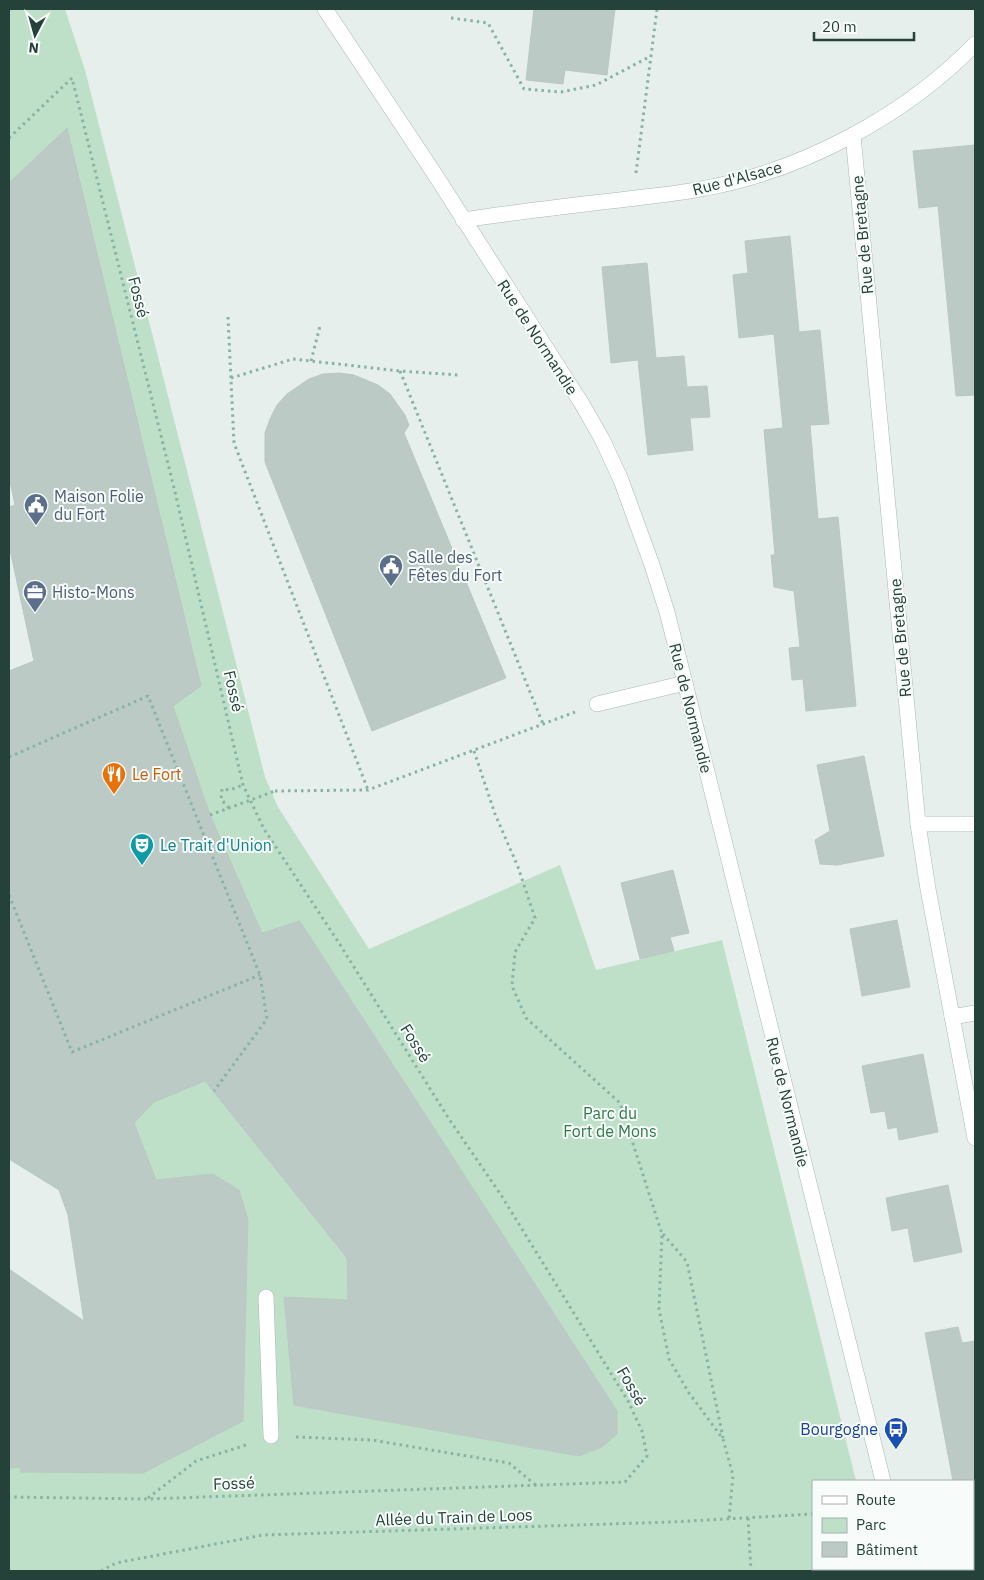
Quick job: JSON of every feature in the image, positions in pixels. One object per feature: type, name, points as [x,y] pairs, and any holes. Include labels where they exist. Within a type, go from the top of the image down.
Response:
[{"type":"street","name":"Rue de Normandie","points":[[325,9],[434,172],[462,220],[582,404],[617,472],[652,565],[667,612],[883,1480]]},
{"type":"street","name":"Rue d'Alsace","points":[[462,220],[707,188],[772,171],[853,135],[899,107],[925,88],[975,44]]},
{"type":"street","name":"Rue de Bretagne","points":[[853,135],[918,824],[928,889],[975,1138]]},
{"type":"street","points":[[597,704],[685,683]]},
{"type":"street","points":[[918,824],[975,824]]},
{"type":"street","points":[[952,1017],[975,1013]]},
{"type":"street","points":[[266,1296],[270,1436]]},
{"type":"path","points":[[633,198],[657,9]]},
{"type":"path","points":[[451,18],[488,23],[524,89],[562,92],[596,85],[651,56]]},
{"type":"path","name":"Fossé","points":[[9,138],[72,78],[175,492],[243,786],[264,829],[449,1119],[501,1195],[628,1401],[642,1431],[648,1456],[625,1482],[148,1499],[9,1497]]},
{"type":"path","points":[[228,317],[234,443],[368,790]]},
{"type":"path","points":[[311,361],[320,326]]},
{"type":"path","points":[[231,378],[293,359],[400,371],[460,375]]},
{"type":"path","points":[[400,371],[543,724]]},
{"type":"path","points":[[9,757],[148,696],[260,975],[267,1019],[214,1091]]},
{"type":"path","points":[[210,814],[275,791],[368,790],[474,752],[597,704]]},
{"type":"path","points":[[474,752],[495,814],[518,867],[535,918],[515,952],[512,986],[526,1018],[620,1103],[662,1234],[659,1309],[669,1359],[689,1393],[723,1439]]},
{"type":"path","points":[[229,808],[221,799],[222,789],[230,790],[243,786]]},
{"type":"path","points":[[9,894],[72,1052],[260,975]]},
{"type":"path","points":[[662,1234],[688,1262],[723,1439],[734,1475],[729,1519]]},
{"type":"path","points":[[148,1499],[196,1460],[270,1436],[372,1440],[509,1463],[537,1486]]},
{"type":"path","name":"Allée du Train de Loos","points":[[101,1571],[116,1563],[263,1535],[729,1519],[812,1514]]},
{"type":"path","points":[[748,1518],[751,1571]]},
{"type":"green space","name":"Parc du Fort de Mons","points":[[9,9],[65,9],[85,70],[265,777],[278,807],[369,949],[560,865],[596,970],[722,940],[856,1480],[812,1480],[812,1570],[878,1571],[9,1571],[9,1468],[20,1467],[21,1472],[143,1473],[243,1421],[248,1220],[238,1189],[213,1174],[156,1180],[134,1123],[154,1102],[205,1081],[347,1258],[348,1300],[284,1298],[294,1405],[579,1456],[602,1447],[617,1434],[617,1411],[301,922],[262,933],[210,815],[173,706],[201,686],[67,128],[9,183]]},
{"type":"building","points":[[534,9],[615,9],[607,75],[565,70],[563,84],[526,80]]},
{"type":"building","points":[[67,128],[201,686],[173,706],[210,815],[262,933],[300,921],[617,1411],[617,1434],[602,1447],[579,1456],[294,1405],[284,1297],[348,1300],[347,1258],[205,1081],[154,1102],[134,1123],[156,1180],[213,1174],[239,1190],[248,1220],[243,1421],[143,1473],[21,1472],[20,1467],[9,1468],[9,1269],[84,1321],[68,1215],[59,1190],[9,1159],[9,671],[34,661],[9,545],[9,507],[15,505],[9,477],[9,183]]},
{"type":"building","points":[[975,145],[975,395],[956,396],[938,206],[919,208],[913,151]]},
{"type":"building","points":[[790,236],[799,332],[820,330],[829,424],[810,425],[818,519],[838,517],[856,706],[806,711],[803,679],[792,680],[789,648],[800,647],[794,591],[774,587],[771,555],[775,555],[764,430],[783,428],[774,334],[739,338],[733,275],[748,273],[745,241]]},
{"type":"building","points":[[647,263],[656,358],[684,356],[687,387],[707,386],[710,417],[690,418],[693,450],[648,455],[638,360],[611,363],[602,267]]},
{"type":"building","name":"Salle des Fêtes du Fort","points":[[339,373],[354,375],[378,385],[390,394],[405,415],[409,425],[404,433],[506,678],[372,731],[265,462],[265,433],[277,405],[287,394],[309,379],[323,374]]},
{"type":"building","points":[[864,756],[884,856],[837,865],[820,864],[815,840],[830,831],[817,765]]},
{"type":"building","points":[[673,870],[689,933],[670,937],[674,951],[640,959],[621,883]]},
{"type":"building","points":[[897,920],[910,987],[862,996],[850,929]]},
{"type":"building","points":[[923,1054],[938,1132],[899,1140],[897,1127],[888,1129],[885,1111],[871,1113],[862,1066]]},
{"type":"building","points":[[948,1185],[962,1252],[914,1262],[908,1228],[892,1231],[886,1198]]},
{"type":"building","points":[[958,1327],[962,1343],[975,1341],[975,1527],[974,1480],[953,1480],[925,1333]]},
{"type":"place","name":"Maison Folie du Fort","points":[[36,526]]},
{"type":"place","name":"Salle des Fêtes du Fort","points":[[391,587]]},
{"type":"place","name":"Histo-Mons","points":[[35,613]]},
{"type":"place","name":"Le Fort","points":[[114,795]]},
{"type":"place","name":"Le Trait d'Union","points":[[142,866]]},
{"type":"place","name":"Bourgogne","points":[[896,1450]]}]
